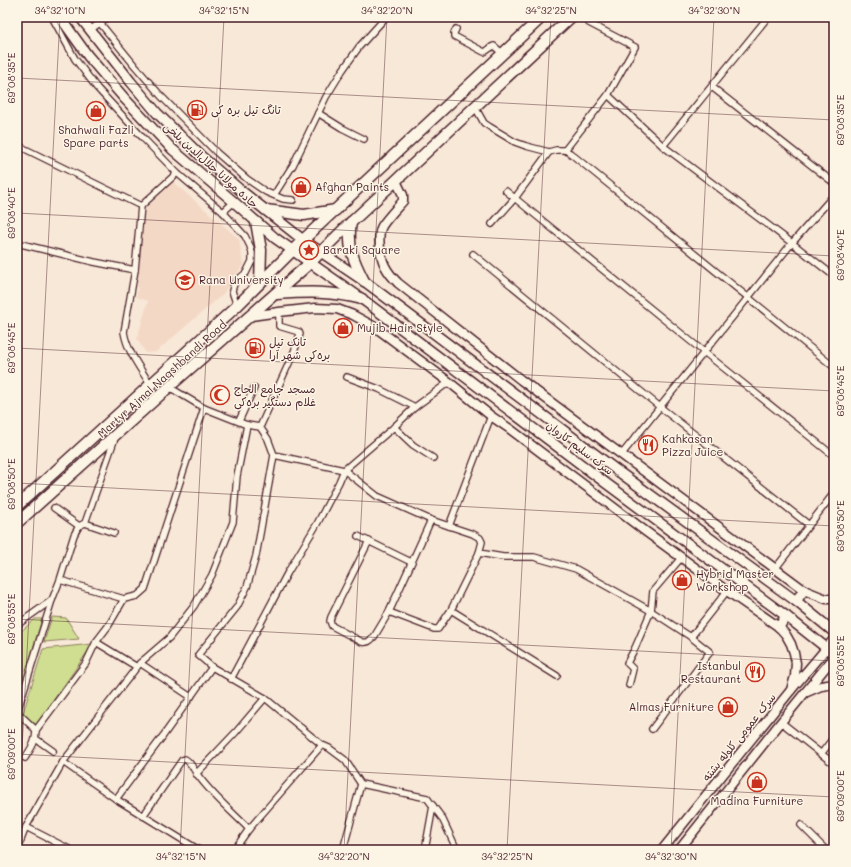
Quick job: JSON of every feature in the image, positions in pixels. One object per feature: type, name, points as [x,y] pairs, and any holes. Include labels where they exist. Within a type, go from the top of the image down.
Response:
[{"type":"highway","name":"Martyr Ajmal Naqshbandi Road","points":[[17,506],[237,306],[303,240],[503,54],[533,22],[542,17]]},
{"type":"highway","name":"Martyr Ajmal Naqshbandi Road","points":[[17,523],[277,294],[351,222],[571,17]]},
{"type":"highway","points":[[266,210],[304,215],[336,210]]},
{"type":"highway","points":[[256,222],[261,250],[260,282]]},
{"type":"highway","points":[[351,222],[349,236],[350,249],[356,266],[364,281]]},
{"type":"highway","points":[[277,294],[302,292],[333,293],[345,294],[362,299]]},
{"type":"main road","name":"جاده مولانا جلال‌الدین بلخی","points":[[60,17],[88,56],[125,99],[172,149],[275,238],[310,263]]},
{"type":"main road","name":"جاده مولانا جلال‌الدین بلخی","points":[[80,17],[157,113],[201,156],[239,189],[303,240],[364,281],[796,602],[834,632]]},
{"type":"main road","name":"سرک سلیم کاروان","points":[[310,263],[362,299],[786,616],[832,653]]},
{"type":"main road","points":[[796,602],[804,590]]},
{"type":"main road","points":[[779,627],[786,616]]},
{"type":"street","points":[[52,17],[75,59],[97,88],[177,173],[223,212],[245,236],[250,246],[252,261],[246,273],[235,282],[233,287],[232,290],[237,306]]},
{"type":"street","points":[[97,17],[100,23],[161,96],[217,153],[266,192],[283,199],[293,200]]},
{"type":"street","points":[[90,30],[108,17]]},
{"type":"street","points":[[274,195],[293,165],[326,97],[342,71],[359,47],[386,17]]},
{"type":"street","points":[[565,150],[608,95],[635,47],[589,23],[583,17]]},
{"type":"street","points":[[663,146],[768,17]]},
{"type":"street","points":[[456,29],[453,35],[454,36],[484,52],[494,46],[503,54]]},
{"type":"street","points":[[712,87],[834,183]]},
{"type":"street","points":[[608,95],[663,146],[792,242],[834,276]]},
{"type":"street","points":[[475,107],[484,123],[520,144],[549,152],[565,150],[834,367]]},
{"type":"street","points":[[318,113],[342,128],[364,139]]},
{"type":"street","points":[[17,145],[141,206]]},
{"type":"street","points":[[492,224],[515,198],[549,152]]},
{"type":"street","points":[[150,384],[125,341],[124,332],[135,270],[141,206],[177,173]]},
{"type":"street","points":[[396,181],[403,195],[403,201],[381,227],[379,240],[384,265],[398,283],[521,380],[775,569],[804,590],[826,599],[834,599]]},
{"type":"street","points":[[506,191],[834,456]]},
{"type":"street","points":[[622,454],[792,242],[834,195]]},
{"type":"street","points":[[223,212],[234,202]]},
{"type":"street","points":[[17,243],[94,262],[135,270]]},
{"type":"street","points":[[473,254],[660,407],[809,525]]},
{"type":"street","points":[[251,316],[315,308],[337,310],[353,315],[375,326],[491,416],[681,558],[779,627],[791,644],[796,663],[795,676],[791,690]]},
{"type":"street","points":[[260,427],[294,352],[300,334],[299,332],[279,326],[279,312]]},
{"type":"street","points":[[347,377],[379,389],[415,407]]},
{"type":"street","points":[[231,679],[288,572],[339,482],[344,470],[415,407],[449,382]]},
{"type":"street","points":[[169,388],[204,408],[247,424],[260,427],[268,439],[274,455],[256,556],[247,587],[237,607],[198,655],[212,667],[265,698],[322,745],[329,748],[345,760],[360,784],[427,798],[442,818],[457,850]]},
{"type":"street","points":[[240,421],[254,388]]},
{"type":"street","points":[[60,580],[124,599],[137,596],[144,589],[204,408]]},
{"type":"street","points":[[449,526],[491,416]]},
{"type":"street","points":[[17,850],[26,827],[63,762],[139,665],[169,638],[194,606],[212,575],[232,522],[237,476],[247,424]]},
{"type":"street","points":[[394,427],[413,444],[433,458]]},
{"type":"street","points":[[36,730],[17,712],[74,535],[79,526],[85,523],[116,435]]},
{"type":"street","points":[[274,455],[344,470],[377,496],[431,520],[473,534],[480,538],[482,542],[479,553],[451,610],[438,629],[434,629],[389,612]]},
{"type":"street","points":[[775,569],[834,492]]},
{"type":"street","points":[[828,500],[834,504]]},
{"type":"street","points":[[54,508],[79,526]]},
{"type":"street","points":[[369,541],[331,617],[330,622],[332,626],[362,642],[367,643],[374,637],[389,612],[431,520]]},
{"type":"street","points":[[85,523],[114,533]]},
{"type":"street","points":[[358,536],[412,562]]},
{"type":"street","points":[[479,553],[503,557],[534,557],[576,570],[651,611],[691,637],[710,652],[652,729]]},
{"type":"street","points":[[629,685],[632,669],[627,663],[651,611],[653,592],[681,558]]},
{"type":"street","points":[[691,637],[727,591]]},
{"type":"street","points":[[25,758],[33,746],[36,738],[36,730],[86,663],[96,642],[124,599]]},
{"type":"street","points":[[17,626],[52,600]]},
{"type":"street","points":[[451,610],[557,676]]},
{"type":"street","name":"سرک عمومی کلوله پشته","points":[[679,850],[805,693],[832,653],[834,639]]},
{"type":"street","points":[[96,642],[139,665],[191,698]]},
{"type":"street","name":"سرک عمومی کلوله پشته","points":[[662,850],[791,690],[832,653]]},
{"type":"street","points":[[116,799],[191,698],[212,667]]},
{"type":"street","points":[[805,693],[822,686],[834,684]]},
{"type":"street","points":[[196,774],[236,732],[265,698]]},
{"type":"street","points":[[781,722],[834,764]]},
{"type":"street","points":[[821,754],[834,737]]},
{"type":"street","points":[[36,738],[53,751]]},
{"type":"street","points":[[234,850],[249,829],[322,745]]},
{"type":"street","points":[[143,816],[182,760],[185,759],[189,760],[196,774],[216,797],[249,829]]},
{"type":"street","points":[[63,762],[116,799],[199,850]]},
{"type":"street","points":[[343,850],[360,784]]},
{"type":"street","points":[[425,850],[433,806]]},
{"type":"street","points":[[800,825],[826,850]]},
{"type":"street","points":[[26,827],[70,850]]},
{"type":"shaded area","name":"Rana University","points":[[172,181],[239,239],[243,265],[222,295],[156,352],[146,353],[137,339],[148,301],[137,297],[142,210]]},
{"type":"green space","points":[[52,617],[66,618],[79,639],[44,642]]},
{"type":"green space","points":[[35,619],[42,619],[17,701],[17,635]]},
{"type":"green space","points":[[93,644],[34,728],[22,716],[43,649]]},
{"type":"place","name":"تانگ تیل بره کی","points":[[197,110]]},
{"type":"place","name":"Shahwali Fazli Spare parts","points":[[96,111]]},
{"type":"place","name":"Afghan Paints","points":[[301,187]]},
{"type":"place","name":"Baraki Square","points":[[309,250]]},
{"type":"place","name":"Rana University","points":[[185,280]]},
{"type":"place","name":"Mujib Hair Style","points":[[343,328]]},
{"type":"place","name":"تانک تیل بره‌کی شهر آرا","points":[[255,348]]},
{"type":"place","name":"مسجد جامع الحاج غلام دستگیر بره‌کی","points":[[220,395]]},
{"type":"place","name":"Kahkasan Pizza Juice","points":[[648,445]]},
{"type":"place","name":"Hybrid Master Workshop","points":[[682,580]]},
{"type":"place","name":"Istanbul Restaurant","points":[[755,672]]},
{"type":"place","name":"Almas Furniture","points":[[728,707]]},
{"type":"place","name":"Madina Furniture","points":[[757,782]]}]
